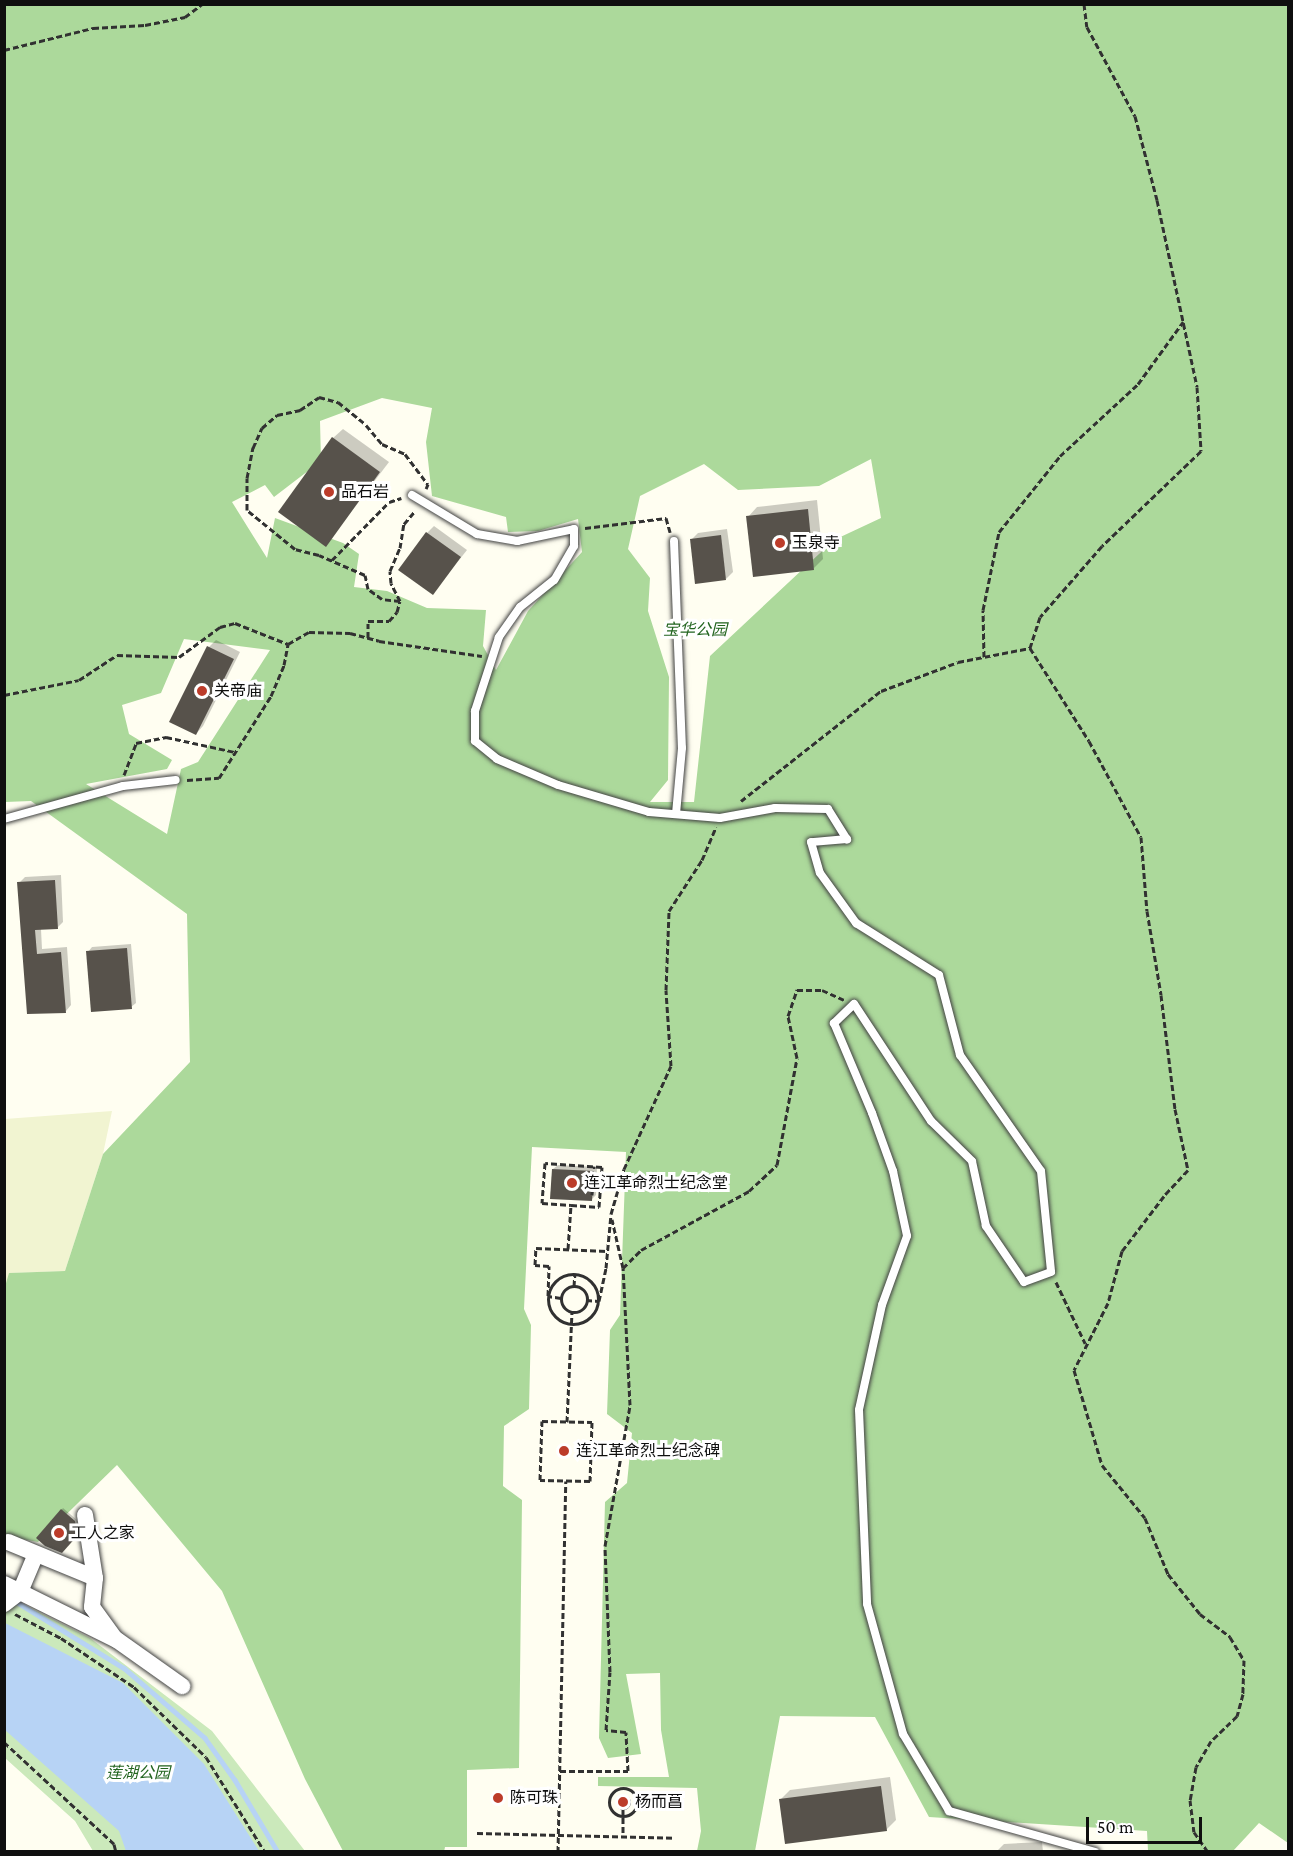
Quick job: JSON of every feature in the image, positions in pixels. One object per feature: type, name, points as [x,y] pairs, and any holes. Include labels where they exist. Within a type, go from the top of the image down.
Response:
[{"type":"street","points":[[85,1515],[94,1578],[92,1607],[117,1640]]},
{"type":"street","points":[[8,1542],[94,1578]]},
{"type":"street","points":[[9,1609],[20,1592],[36,1554]]},
{"type":"street","points":[[4,1584],[117,1640],[182,1686]]},
{"type":"lane","points":[[412,495],[477,534],[518,541],[574,529],[574,546],[554,580],[520,606],[499,637],[475,711],[475,741],[498,759],[558,785],[649,812],[720,818],[775,808],[828,809],[847,839],[811,842],[820,873],[856,923],[939,975],[960,1055],[1041,1172],[1051,1272],[1024,1282],[986,1226],[972,1161],[931,1121],[854,1004],[834,1023],[872,1113],[893,1171],[907,1236],[882,1305],[859,1410],[867,1604],[903,1734],[949,1812],[1095,1851]]},
{"type":"lane","points":[[674,541],[682,748],[676,814]]},
{"type":"lane","points":[[4,819],[123,786],[176,780]]},
{"type":"path","points":[[4,50],[93,28],[145,25],[185,17],[202,4]]},
{"type":"path","points":[[1030,648],[1040,617],[1102,546],[1201,451],[1197,387],[1135,116],[1088,27],[1084,4]]},
{"type":"path","points":[[984,657],[983,610],[999,532],[1060,456],[1138,384],[1183,322]]},
{"type":"path","points":[[400,602],[382,599],[368,589],[365,575],[332,560],[295,549],[247,510],[247,478],[254,448],[262,428],[277,415],[300,410],[319,397],[339,402],[366,424],[382,444],[405,454],[428,484],[423,501]]},
{"type":"path","points":[[332,560],[389,502],[412,495]]},
{"type":"path","points":[[368,638],[368,621],[389,621],[397,612],[400,602],[391,583],[390,571],[400,548],[404,524],[412,512],[432,507]]},
{"type":"path","points":[[574,529],[666,518],[674,541]]},
{"type":"path","points":[[4,695],[79,680],[117,655],[179,657],[220,627],[235,623],[288,644]]},
{"type":"path","points":[[176,780],[219,778],[271,696],[284,665],[288,644],[309,632],[350,633],[368,638],[493,657]]},
{"type":"path","points":[[607,1251],[536,1248],[535,1265],[549,1266],[548,1296],[552,1311],[563,1322],[571,1324],[589,1318],[599,1300],[607,1251],[611,1214],[624,1169],[671,1066],[666,990],[669,912],[702,860],[720,818],[881,692],[958,662],[1030,648]]},
{"type":"path","points":[[1030,648],[1089,741],[1141,837],[1147,911],[1161,995],[1174,1109],[1188,1170],[1164,1196],[1122,1251],[1108,1303],[1085,1343],[1074,1370],[1102,1465],[1145,1518],[1168,1574],[1200,1614],[1230,1637],[1244,1660],[1243,1694],[1237,1716],[1211,1741],[1196,1767],[1190,1800],[1194,1832],[1208,1851]]},
{"type":"path","points":[[123,786],[124,769],[136,743],[166,737],[235,752]]},
{"type":"path","points":[[623,1268],[641,1250],[749,1191],[777,1165],[797,1059],[788,1016],[797,990],[822,990],[854,1004]]},
{"type":"path","points":[[545,1163],[602,1167],[599,1207],[571,1205],[542,1203],[545,1163]]},
{"type":"path","points":[[592,1196],[594,1166]]},
{"type":"path","points":[[568,1249],[571,1205]]},
{"type":"path","points":[[560,1771],[628,1771],[626,1732],[606,1730],[610,1672],[605,1546],[630,1405],[623,1268],[611,1214]]},
{"type":"path","points":[[1051,1272],[1085,1343]]},
{"type":"path","points":[[548,1296],[555,1282],[561,1277],[575,1273],[593,1282],[599,1300]]},
{"type":"path","points":[[574,1286],[575,1273]]},
{"type":"path","points":[[574,1286],[582,1288],[586,1300],[583,1307],[572,1311],[565,1308],[561,1298],[566,1288],[574,1286]]},
{"type":"path","points":[[548,1296],[561,1298]]},
{"type":"path","points":[[586,1300],[599,1300]]},
{"type":"path","points":[[567,1422],[572,1311]]},
{"type":"path","points":[[542,1421],[592,1422],[590,1481],[566,1481],[540,1480],[542,1421]]},
{"type":"path","points":[[558,1851],[566,1481]]},
{"type":"path","points":[[9,1609],[61,1638],[134,1687],[206,1757],[265,1851]]},
{"type":"path","points":[[4,1742],[114,1844],[116,1851]]},
{"type":"path","points":[[609,1802],[616,1802],[622,1796],[622,1788]]},
{"type":"path","points":[[622,1788],[634,1794],[636,1802],[634,1810],[623,1816],[615,1813],[609,1802],[614,1791],[622,1788]]},
{"type":"path","points":[[622,1796],[629,1802],[636,1802]]},
{"type":"path","points":[[616,1802],[623,1809]]},
{"type":"path","points":[[623,1837],[623,1809],[629,1802]]},
{"type":"path","points":[[477,1833],[675,1838]]},
{"type":"green space","name":"宝华公园","points":[[4,5],[1288,5],[1288,1843],[1259,1823],[1233,1851],[1148,1851],[1147,1831],[929,1817],[875,1717],[780,1716],[755,1851],[697,1851],[701,1831],[697,1788],[598,1786],[598,1777],[669,1777],[661,1730],[660,1673],[626,1674],[641,1754],[608,1758],[599,1738],[605,1502],[627,1483],[632,1433],[607,1414],[610,1330],[620,1315],[626,1152],[532,1147],[524,1309],[531,1325],[529,1409],[504,1426],[503,1486],[522,1500],[519,1768],[467,1770],[467,1847],[445,1847],[444,1852],[343,1851],[305,1779],[222,1591],[117,1465],[38,1542],[5,1536],[4,1290],[9,1273],[65,1271],[103,1154],[190,1062],[187,914],[31,801],[5,802]],"holes":[[[382,398],[432,408],[426,442],[432,496],[506,517],[508,532],[538,531],[578,519],[582,552],[528,611],[496,670],[483,646],[486,610],[427,608],[387,591],[354,587],[359,554],[343,543],[275,518],[267,558],[232,502],[265,485],[274,497],[321,461],[320,421]],[[871,459],[881,518],[834,540],[710,656],[694,802],[650,802],[668,780],[669,677],[648,611],[650,578],[628,549],[640,496],[704,464],[738,490],[819,486]],[[184,639],[270,650],[198,762],[181,769],[167,834],[86,784],[167,769],[172,760],[129,734],[122,705],[161,693]]]},
{"type":"green space","points":[[112,1111],[103,1154],[65,1271],[10,1273],[5,1290],[5,1119]]},
{"type":"green space","name":"莲湖公园","points":[[5,1595],[90,1638],[212,1731],[305,1851],[93,1851],[75,1821],[5,1758]]},
{"type":"water","name":"莲湖公园","points":[[5,1623],[123,1683],[204,1764],[259,1851],[126,1851],[119,1831],[5,1730]]},
{"type":"building","name":"品石岩","points":[[332,437],[380,472],[326,547],[278,512]]},
{"type":"building","name":"玉泉寺","points":[[808,509],[814,570],[753,577],[746,516]]},
{"type":"building","points":[[426,532],[461,557],[433,595],[398,570]]},
{"type":"building","points":[[721,535],[726,580],[695,584],[690,539]]},
{"type":"building","name":"关帝庙","points":[[207,646],[234,659],[196,735],[169,722]]},
{"type":"building","points":[[55,880],[58,929],[35,930],[37,954],[61,952],[66,1013],[27,1014],[17,882]]},
{"type":"building","points":[[127,948],[132,1009],[91,1012],[86,951]]},
{"type":"building","name":"连江革命烈士纪念堂","points":[[552,1169],[594,1171],[592,1201],[550,1199]]},
{"type":"building","name":"工人之家","points":[[61,1509],[75,1521],[78,1535],[62,1553],[45,1546],[36,1538]]},
{"type":"building","points":[[881,1786],[887,1831],[785,1844],[779,1799]]},
{"type":"waterway","points":[[15,1601],[124,1668],[205,1738],[235,1780],[278,1852]]},
{"type":"place","name":"品石岩","points":[[329,492]]},
{"type":"place","name":"玉泉寺","points":[[780,543]]},
{"type":"place","name":"关帝庙","points":[[202,691]]},
{"type":"place","name":"连江革命烈士纪念堂","points":[[572,1183]]},
{"type":"place","name":"连江革命烈士纪念碑","points":[[564,1451]]},
{"type":"place","name":"工人之家","points":[[59,1533]]},
{"type":"place","name":"陈可珠","points":[[498,1798]]},
{"type":"place","name":"杨而菖","points":[[623,1802]]}]
